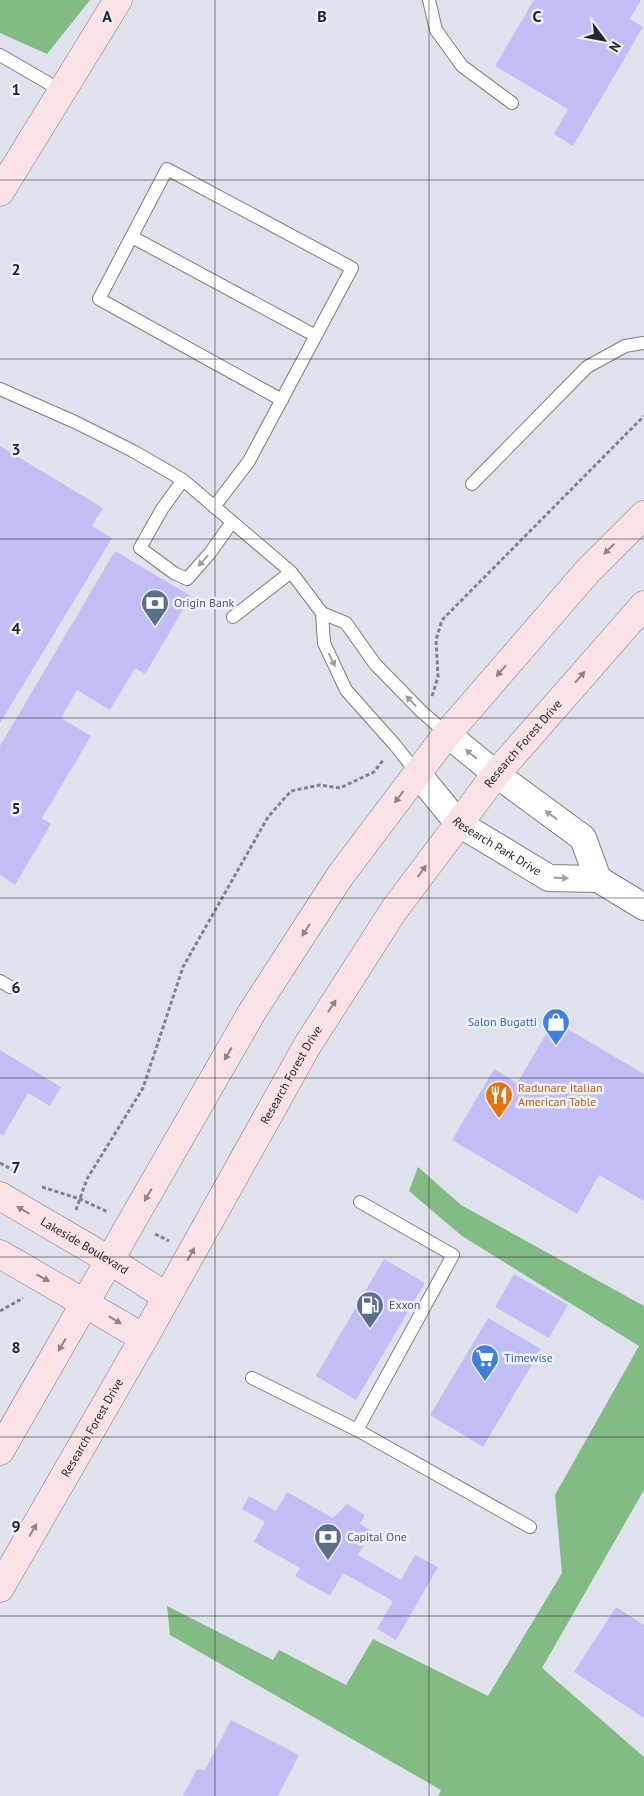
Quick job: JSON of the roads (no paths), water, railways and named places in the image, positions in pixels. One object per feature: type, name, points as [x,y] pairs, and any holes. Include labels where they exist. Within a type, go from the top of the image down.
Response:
[{"type":"main road","points":[[0,192],[118,0]]},
{"type":"main road","points":[[0,1451],[252,1012],[340,876],[447,734],[587,572],[644,515]]},
{"type":"main road","name":"Research Forest Drive","points":[[0,1588],[168,1297],[307,1046],[394,910],[496,774],[644,605]]},
{"type":"main road","name":"Lakeside Boulevard","points":[[0,1196],[168,1297]]},
{"type":"main road","points":[[0,1254],[86,1302],[144,1338]]},
{"type":"street","points":[[447,734],[496,774],[583,838],[598,880]]},
{"type":"street","name":"Research Park Drive","points":[[417,773],[458,823],[549,878],[598,880],[644,907]]},
{"type":"lane","points":[[429,0],[436,30],[462,66],[512,103]]},
{"type":"lane","points":[[0,55],[62,91]]},
{"type":"lane","points":[[214,507],[250,461],[352,268],[167,169],[99,299],[282,400]]},
{"type":"lane","points":[[132,237],[316,336]]},
{"type":"lane","points":[[472,484],[587,367],[625,346],[644,343]]},
{"type":"lane","points":[[0,390],[75,422],[133,451],[184,480],[291,572],[322,613],[346,623],[375,664],[421,711],[447,734]]},
{"type":"lane","points":[[184,480],[162,509],[140,548],[174,573],[187,579],[210,553],[232,522]]},
{"type":"lane","points":[[233,617],[291,572]]},
{"type":"lane","points":[[322,613],[324,643],[346,690],[417,773]]},
{"type":"lane","points":[[357,1430],[454,1255],[360,1202]]},
{"type":"lane","points":[[252,1378],[357,1430],[530,1527]]},
{"type":"place","name":"Origin Bank","points":[[155,627]]},
{"type":"place","name":"Salon Bugatti","points":[[556,1046]]},
{"type":"place","name":"Radunare Italian American Table","points":[[499,1119]]},
{"type":"place","name":"Exxon","points":[[370,1329]]},
{"type":"place","name":"Timewise","points":[[485,1382]]},
{"type":"place","name":"Capital One","points":[[328,1561]]}]
